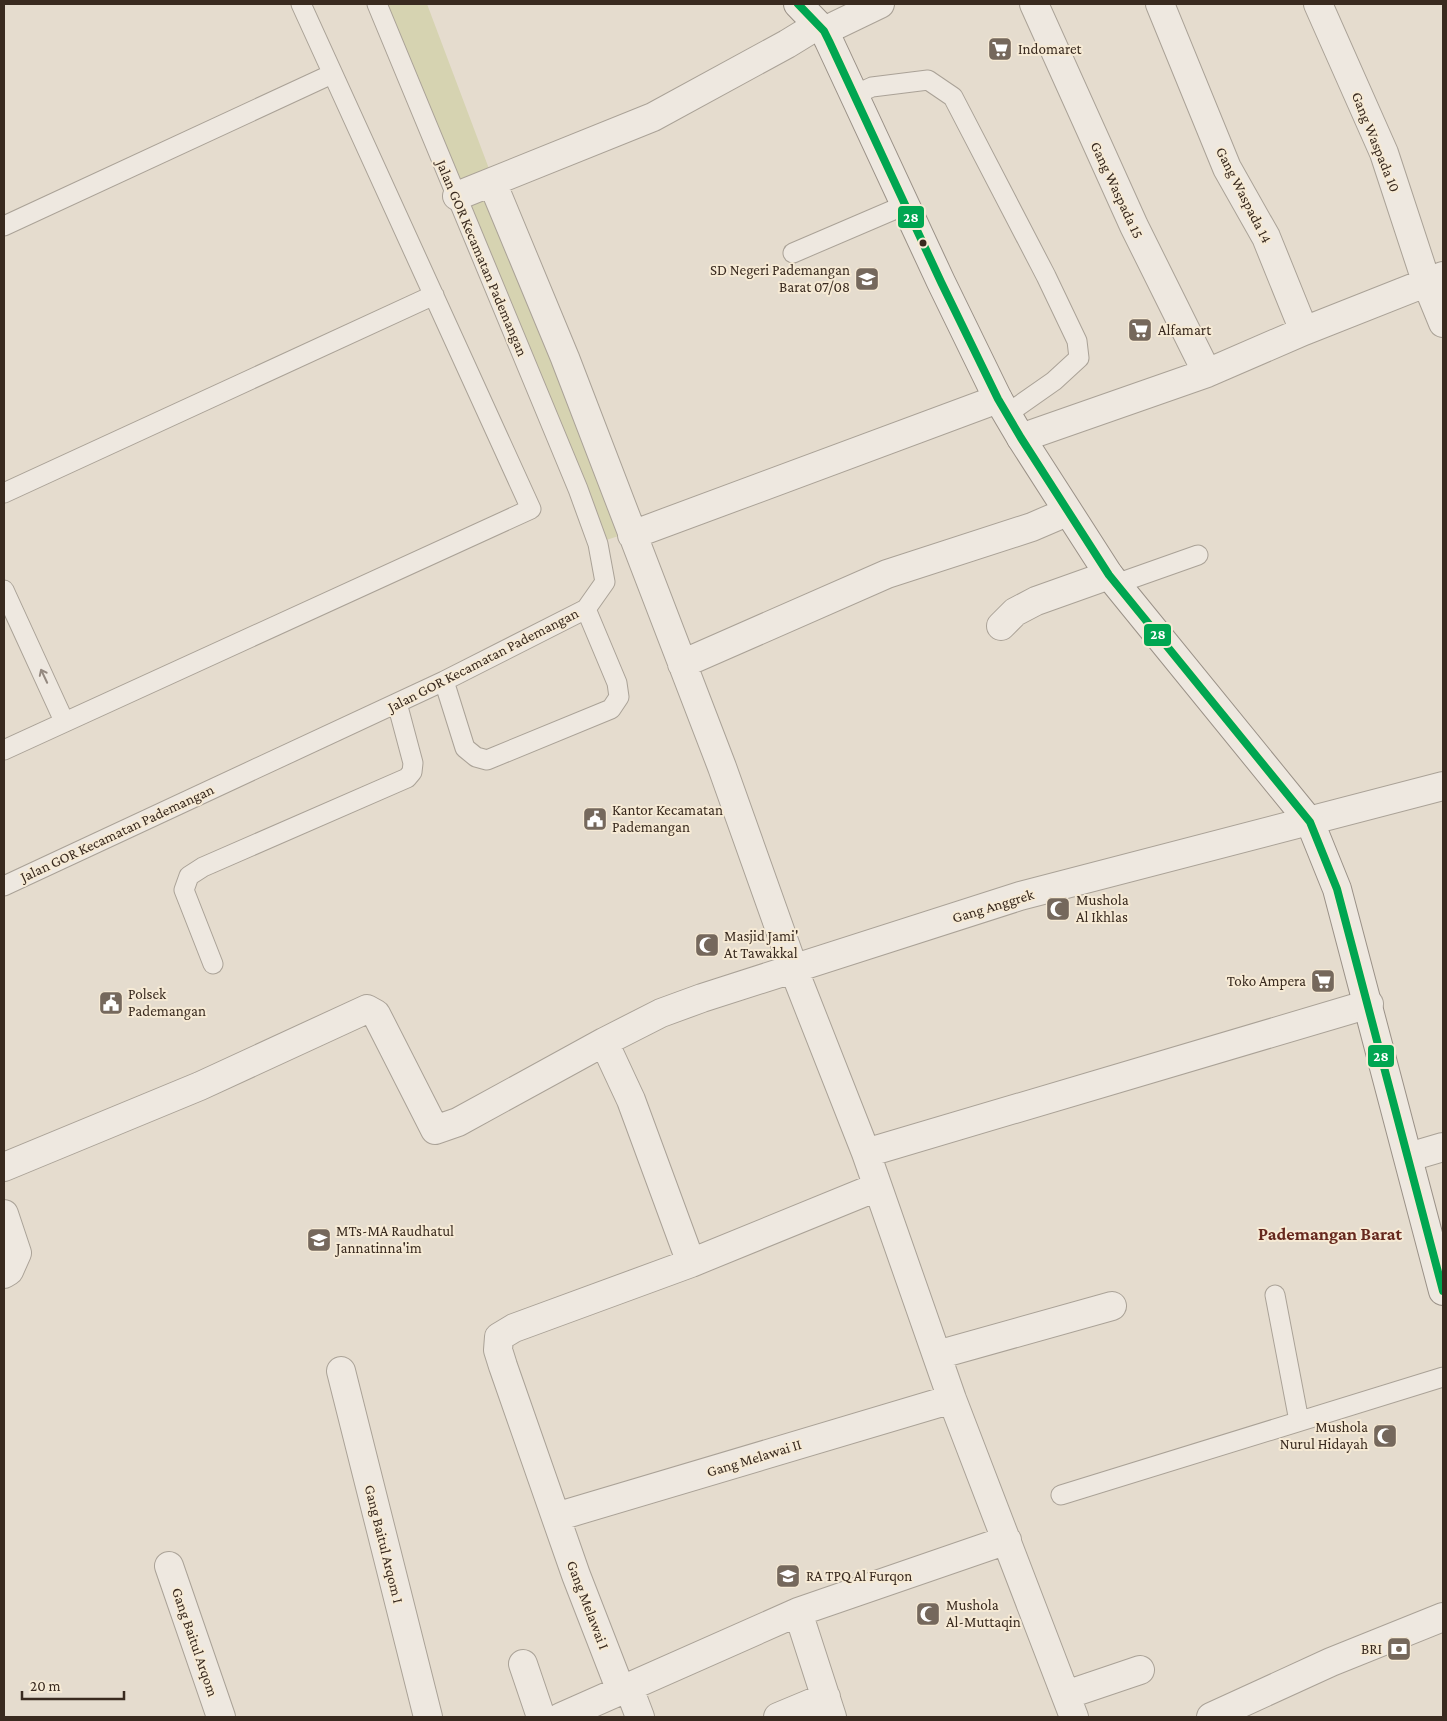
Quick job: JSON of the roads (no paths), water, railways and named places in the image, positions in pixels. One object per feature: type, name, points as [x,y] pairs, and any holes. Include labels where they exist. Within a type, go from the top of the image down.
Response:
[{"type":"street","points":[[798,4],[821,28],[1003,407],[1067,512],[1112,580],[1310,822],[1338,889],[1443,1291]]},
{"type":"street","points":[[880,4],[787,44],[653,117],[474,189],[565,358],[866,1153],[952,1399],[1070,1706],[1140,1670]]},
{"type":"street","name":"Gang Waspada 15","points":[[1034,4],[1130,217],[1207,373]]},
{"type":"street","name":"Gang Waspada 14","points":[[1160,4],[1227,168],[1266,237],[1304,331]]},
{"type":"street","name":"Gang Waspada 10","points":[[1318,4],[1384,153],[1435,280],[1443,323]]},
{"type":"street","points":[[1021,438],[1207,373],[1304,331],[1435,280]]},
{"type":"street","points":[[632,535],[1003,407]]},
{"type":"street","points":[[682,664],[887,574],[1032,527],[1067,512]]},
{"type":"street","points":[[1001,626],[1015,612],[1036,601],[1112,580]]},
{"type":"street","name":"Gang Anggrek","points":[[4,1167],[200,1086],[367,1010],[376,1014],[434,1130],[458,1122],[661,1013],[764,980],[794,967],[1020,896],[1443,786]]},
{"type":"street","points":[[866,1153],[1369,1004]]},
{"type":"street","points":[[604,1042],[631,1100],[691,1263],[877,1187]]},
{"type":"street","points":[[1409,1157],[1443,1147]]},
{"type":"street","points":[[4,1214],[17,1253],[9,1271],[4,1274]]},
{"type":"street","name":"Gang Melawai I","points":[[640,1717],[625,1690],[576,1575],[498,1350],[499,1337],[514,1328],[691,1263]]},
{"type":"street","points":[[937,1355],[1112,1306]]},
{"type":"street","name":"Gang Baitul Arqom I","points":[[341,1371],[428,1717]]},
{"type":"street","name":"Gang Melawai II","points":[[556,1517],[952,1399]]},
{"type":"street","points":[[561,1717],[798,1612],[1007,1540]]},
{"type":"street","name":"Gang Baitul Arqom","points":[[169,1566],[221,1717]]},
{"type":"street","points":[[778,1717],[829,1707],[798,1612]]},
{"type":"street","points":[[1211,1717],[1331,1662],[1443,1617]]},
{"type":"street","points":[[523,1664],[541,1717]]},
{"type":"lane","points":[[4,750],[64,721],[531,510],[301,4]]},
{"type":"lane","name":"Jalan GOR Kecamatan Pademangan","points":[[4,886],[444,681],[586,609],[605,582],[598,544],[474,189],[377,4]]},
{"type":"lane","points":[[4,226],[332,74]]},
{"type":"lane","points":[[854,95],[872,87],[928,80],[954,96],[1024,229],[1077,341],[1080,358],[1054,381],[1003,407]]},
{"type":"lane","points":[[793,253],[905,205]]},
{"type":"lane","points":[[4,493],[434,295]]},
{"type":"lane","points":[[1112,580],[1198,556]]},
{"type":"lane","points":[[4,590],[64,721]]},
{"type":"lane","points":[[444,681],[465,748],[476,757],[487,760],[611,710],[619,697],[617,683],[586,609]]},
{"type":"lane","points":[[213,964],[184,890],[189,876],[203,867],[407,778],[412,772],[414,764],[397,704]]},
{"type":"lane","points":[[1275,1295],[1299,1421]]},
{"type":"lane","points":[[1061,1495],[1443,1378]]},
{"type":"place","name":"Indomaret","points":[[1000,49]]},
{"type":"place","name":"SD Negeri Pademangan Barat 07/08","points":[[867,279]]},
{"type":"place","name":"Alfamart","points":[[1140,330]]},
{"type":"place","name":"Kantor Kecamatan Pademangan","points":[[595,819]]},
{"type":"place","name":"Mushola Al Ikhlas","points":[[1058,909]]},
{"type":"place","name":"Masjid Jami' At Tawakkal","points":[[707,945]]},
{"type":"place","name":"Toko Ampera","points":[[1323,981]]},
{"type":"place","name":"Polsek Pademangan","points":[[111,1003]]},
{"type":"place","name":"MTs-MA Raudhatul Jannatinna'im","points":[[319,1240]]},
{"type":"place","name":"Mushola Nurul Hidayah","points":[[1385,1436]]},
{"type":"place","name":"RA TPQ Al Furqon","points":[[788,1576]]},
{"type":"place","name":"Mushola Al-Muttaqin","points":[[928,1614]]},
{"type":"place","name":"BRI","points":[[1399,1649]]},
{"type":"district","name":"Pademangan Barat","points":[[1330,1234]]}]
